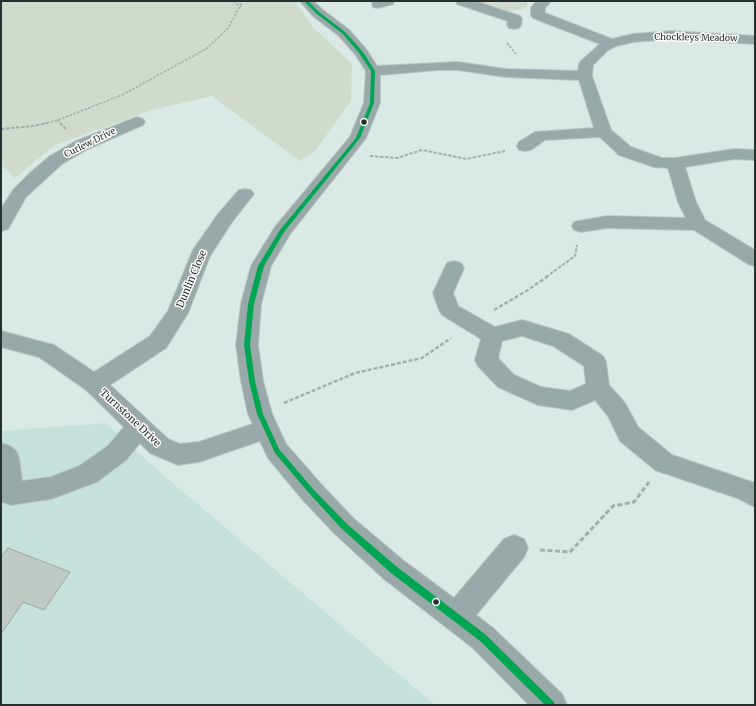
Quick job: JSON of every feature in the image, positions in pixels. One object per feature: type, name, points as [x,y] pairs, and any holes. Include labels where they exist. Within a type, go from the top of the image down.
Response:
[{"type":"street","points":[[306,1],[318,13],[344,33],[361,52],[373,71],[372,103],[358,138],[282,231],[261,266],[251,304],[247,345],[252,381],[263,422],[277,451],[295,473],[344,526],[394,570],[483,638],[551,705]]},
{"type":"street","points":[[462,1],[515,22],[538,15],[611,43]]},
{"type":"street","points":[[538,15],[538,8],[541,3],[546,1]]},
{"type":"street","name":"Chockleys Meadow","points":[[585,76],[586,64],[602,48],[611,43],[633,38],[671,35],[755,40]]},
{"type":"street","points":[[373,71],[438,66],[528,74],[585,76],[604,132],[625,151],[660,164],[734,154],[755,155]]},
{"type":"street","name":"Curlew Drive","points":[[1,224],[19,194],[56,160],[82,146],[137,122]]},
{"type":"street","points":[[525,146],[541,135],[604,132]]},
{"type":"street","points":[[675,163],[687,202],[698,224]]},
{"type":"street","name":"Dunlin Close","points":[[94,384],[158,342],[178,313],[200,255],[224,218],[245,194]]},
{"type":"street","points":[[582,226],[607,222],[698,224],[755,259]]},
{"type":"street","points":[[454,268],[443,293],[449,310],[493,336],[522,328],[561,340],[595,362],[598,388],[617,410],[629,434],[664,463],[745,490],[755,496]]},
{"type":"street","points":[[493,336],[486,360],[506,381],[538,396],[572,401],[598,388]]},
{"type":"street","name":"Turnstone Drive","points":[[1,339],[46,351],[94,384],[159,446],[178,455],[199,452],[222,445],[263,422]]},
{"type":"street","points":[[1,453],[7,458],[11,494],[51,488],[88,474],[117,453],[138,427]]},
{"type":"street","points":[[456,617],[514,548]]},
{"type":"path","points":[[234,1],[241,6]]},
{"type":"path","points":[[1,129],[33,126],[58,120],[122,95],[206,49],[228,28],[243,1]]},
{"type":"path","points":[[515,22],[504,37],[510,49],[524,61],[528,74]]},
{"type":"path","points":[[345,154],[397,158],[422,150],[466,159],[525,146]]},
{"type":"path","points":[[263,422],[355,373],[422,358],[472,323],[528,290],[575,256],[582,226]]},
{"type":"path","points":[[514,548],[570,552],[613,506],[634,502],[664,463]]},
{"type":"shaded area","points":[[1,1],[295,1],[313,27],[352,64],[351,101],[315,151],[300,161],[212,96],[152,110],[55,145],[15,178],[1,165]]},
{"type":"shaded area","points":[[473,1],[527,1],[527,7],[521,10],[503,10]]},
{"type":"shaded area","points":[[106,423],[162,474],[435,705],[1,705],[1,431]]},
{"type":"building","points":[[8,548],[70,572],[44,610],[23,602],[1,634],[1,557]]},
{"type":"transit line","points":[[306,1],[318,13],[344,33],[361,52],[373,71],[372,103],[358,138],[282,231],[261,266],[251,304],[247,345],[252,381],[260,414],[277,451],[311,491],[344,526],[394,570],[483,638],[551,705]]}]
